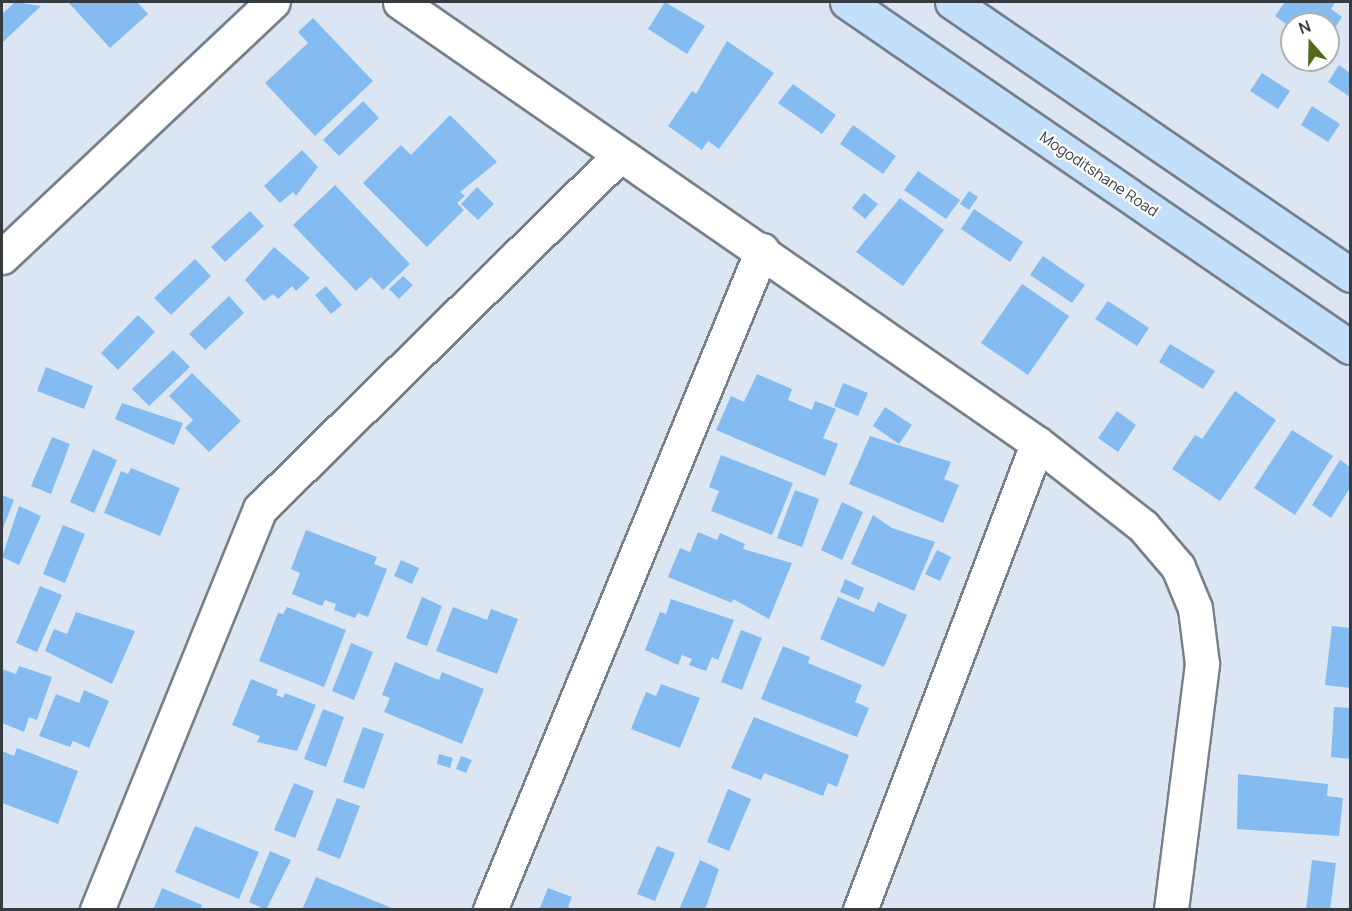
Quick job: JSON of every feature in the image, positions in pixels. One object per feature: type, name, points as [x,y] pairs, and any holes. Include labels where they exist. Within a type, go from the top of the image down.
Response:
[{"type":"main road","name":"Mogoditshane Road","points":[[847,2],[1350,346]]},
{"type":"main road","points":[[952,2],[1350,275]]},
{"type":"street","points":[[2,257],[273,2]]},
{"type":"street","points":[[400,2],[619,156],[762,250],[1037,443],[1143,526],[1178,567],[1195,608],[1202,664],[1171,909]]},
{"type":"street","points":[[97,909],[260,509],[619,156]]},
{"type":"street","points":[[490,909],[762,250]]},
{"type":"street","points":[[860,909],[1037,443]]},
{"type":"building","points":[[15,2],[41,6],[2,43],[2,14]]},
{"type":"building","points":[[68,2],[137,2],[148,14],[110,48]]},
{"type":"building","points":[[665,2],[705,26],[687,54],[648,29]]},
{"type":"building","points":[[1285,2],[1335,2],[1331,9],[1335,12],[1280,12],[1280,20],[1275,16]]},
{"type":"building","points":[[313,18],[373,81],[315,136],[265,83],[308,43],[298,32]]},
{"type":"building","points":[[727,41],[774,73],[719,149],[708,141],[702,150],[668,126],[692,91],[696,94]]},
{"type":"building","points":[[1340,66],[1350,73],[1350,97],[1328,82],[1334,72],[1340,72]]},
{"type":"building","points":[[1262,73],[1290,91],[1278,109],[1250,91]]},
{"type":"building","points":[[793,84],[836,115],[822,134],[778,103]]},
{"type":"building","points":[[363,101],[379,118],[339,156],[323,140]]},
{"type":"building","points":[[1312,106],[1340,124],[1328,142],[1301,125]]},
{"type":"building","points":[[450,115],[497,162],[460,192],[465,196],[457,203],[464,210],[427,247],[363,183],[401,145],[411,155]]},
{"type":"building","points":[[853,125],[896,156],[883,174],[840,144]]},
{"type":"building","points":[[302,150],[318,167],[296,196],[293,192],[280,203],[264,186]]},
{"type":"building","points":[[918,171],[960,200],[946,219],[904,190]]},
{"type":"building","points":[[335,185],[410,264],[383,290],[371,277],[356,291],[293,225]]},
{"type":"building","points":[[477,187],[494,204],[478,220],[461,204]]},
{"type":"building","points":[[969,191],[978,197],[969,210],[960,204]]},
{"type":"building","points":[[864,193],[878,204],[865,219],[852,208]]},
{"type":"building","points":[[900,198],[944,230],[903,286],[856,252]]},
{"type":"building","points":[[974,209],[1023,242],[1010,262],[961,229]]},
{"type":"building","points":[[250,211],[264,226],[225,262],[211,247]]},
{"type":"building","points":[[274,247],[310,278],[296,291],[292,286],[278,299],[273,294],[264,301],[245,280]]},
{"type":"building","points":[[1043,256],[1085,285],[1072,303],[1030,275]]},
{"type":"building","points":[[195,259],[211,276],[171,315],[154,298]]},
{"type":"building","points":[[403,276],[413,285],[399,299],[389,289]]},
{"type":"building","points":[[1022,284],[1069,316],[1028,375],[981,343]]},
{"type":"building","points":[[326,286],[342,305],[331,314],[315,295]]},
{"type":"building","points":[[229,296],[244,313],[205,350],[189,334]]},
{"type":"building","points":[[1108,301],[1149,328],[1137,346],[1095,319]]},
{"type":"building","points":[[138,315],[155,332],[118,370],[101,353]]},
{"type":"building","points":[[1170,344],[1215,371],[1203,389],[1159,362]]},
{"type":"building","points":[[173,350],[190,367],[149,406],[132,389]]},
{"type":"building","points":[[46,367],[93,386],[84,409],[37,391]]},
{"type":"building","points":[[192,373],[241,421],[209,452],[185,428],[193,420],[169,396]]},
{"type":"building","points":[[757,374],[792,389],[788,400],[812,410],[815,401],[836,409],[823,438],[838,444],[825,476],[716,430],[731,396],[744,402]]},
{"type":"building","points":[[843,383],[868,393],[858,416],[834,406]]},
{"type":"building","points":[[1235,391],[1276,420],[1220,501],[1172,469],[1195,435],[1202,439]]},
{"type":"building","points":[[122,403],[183,423],[174,445],[115,419]]},
{"type":"building","points":[[885,407],[912,425],[899,444],[873,426]]},
{"type":"building","points":[[1117,411],[1136,425],[1118,452],[1098,438]]},
{"type":"building","points":[[1292,430],[1333,456],[1295,515],[1254,488]]},
{"type":"building","points":[[870,436],[951,462],[944,479],[959,485],[943,523],[849,484]]},
{"type":"building","points":[[52,437],[70,444],[51,494],[31,486]]},
{"type":"building","points":[[93,449],[117,460],[94,513],[70,502]]},
{"type":"building","points":[[721,455],[793,483],[772,535],[711,511],[719,491],[709,487]]},
{"type":"building","points":[[1340,460],[1350,467],[1350,488],[1331,518],[1312,505]]},
{"type":"building","points":[[131,468],[180,488],[160,536],[104,513],[121,471],[128,474]]},
{"type":"building","points":[[795,490],[819,499],[802,547],[777,538]]},
{"type":"building","points":[[2,495],[14,500],[2,531]]},
{"type":"building","points":[[842,502],[863,512],[842,560],[821,550]]},
{"type":"building","points":[[19,506],[41,516],[19,565],[2,557]]},
{"type":"building","points":[[873,515],[892,528],[935,542],[914,591],[851,564]]},
{"type":"building","points":[[63,525],[85,534],[65,583],[43,574]]},
{"type":"building","points":[[306,530],[377,557],[374,564],[387,569],[368,617],[358,613],[355,618],[334,610],[336,604],[325,600],[322,606],[292,594],[300,573],[291,569]]},
{"type":"building","points":[[698,532],[717,540],[720,533],[745,544],[743,549],[792,563],[769,619],[733,599],[732,603],[668,577],[680,548],[690,552]]},
{"type":"building","points":[[937,550],[951,557],[940,581],[925,574]]},
{"type":"building","points":[[401,560],[419,568],[412,584],[394,576]]},
{"type":"building","points":[[845,579],[864,588],[859,600],[840,592]]},
{"type":"building","points":[[40,586],[62,595],[37,652],[16,643]]},
{"type":"building","points":[[422,597],[442,606],[427,646],[406,638]]},
{"type":"building","points":[[838,597],[874,612],[878,602],[907,615],[884,667],[820,639]]},
{"type":"building","points":[[671,599],[734,620],[718,660],[712,657],[706,671],[689,665],[692,659],[682,655],[678,665],[645,650],[660,612],[666,614]]},
{"type":"building","points":[[287,607],[346,630],[324,687],[259,661],[278,613],[283,614]]},
{"type":"building","points":[[453,607],[487,620],[491,609],[518,619],[497,674],[436,651]]},
{"type":"building","points":[[76,612],[135,631],[112,684],[45,651],[54,629],[67,634]]},
{"type":"building","points":[[1332,626],[1350,628],[1350,688],[1325,685]]},
{"type":"building","points":[[741,630],[762,638],[742,690],[721,682]]},
{"type":"building","points":[[351,643],[373,652],[354,700],[332,691]]},
{"type":"building","points":[[783,646],[810,657],[808,663],[862,685],[855,702],[869,708],[857,737],[761,699]]},
{"type":"building","points":[[395,662],[439,680],[442,672],[484,689],[462,744],[384,712],[390,698],[382,695]]},
{"type":"building","points":[[19,666],[52,677],[37,720],[29,717],[24,732],[2,723],[2,669],[16,674]]},
{"type":"building","points":[[251,679],[278,690],[276,695],[283,698],[285,693],[316,705],[297,751],[257,742],[260,736],[232,725]]},
{"type":"building","points":[[661,684],[700,698],[680,748],[631,729],[646,692],[656,696]]},
{"type":"building","points":[[84,690],[109,701],[89,748],[73,741],[70,747],[39,736],[56,694],[79,703]]},
{"type":"building","points":[[1334,707],[1350,708],[1350,759],[1331,757]]},
{"type":"building","points":[[323,709],[344,717],[326,767],[304,759]]},
{"type":"building","points":[[754,717],[849,755],[837,787],[828,783],[823,796],[764,773],[761,780],[731,768]]},
{"type":"building","points":[[363,727],[384,734],[364,789],[343,782]]},
{"type":"building","points":[[17,748],[78,771],[58,824],[2,803],[2,751],[14,756]]},
{"type":"building","points":[[439,754],[453,758],[450,768],[437,764]]},
{"type":"building","points":[[461,756],[472,760],[466,773],[456,769]]},
{"type":"building","points":[[1238,774],[1328,784],[1327,796],[1343,798],[1339,836],[1237,829]]},
{"type":"building","points":[[294,783],[314,791],[295,838],[274,830]]},
{"type":"building","points":[[728,789],[751,799],[729,851],[707,842]]},
{"type":"building","points":[[337,798],[360,806],[340,859],[317,850]]},
{"type":"building","points":[[195,826],[259,852],[239,899],[175,872]]},
{"type":"building","points":[[657,846],[675,853],[655,901],[637,894]]},
{"type":"building","points":[[270,851],[291,860],[266,910],[249,902]]},
{"type":"building","points":[[700,860],[719,869],[705,910],[679,910]]},
{"type":"building","points":[[1312,860],[1336,863],[1330,910],[1306,910]]},
{"type":"building","points":[[316,877],[394,909],[394,910],[302,910]]},
{"type":"building","points":[[162,888],[202,905],[200,910],[153,910]]},
{"type":"building","points":[[548,888],[572,897],[568,907],[575,910],[539,910]]}]
